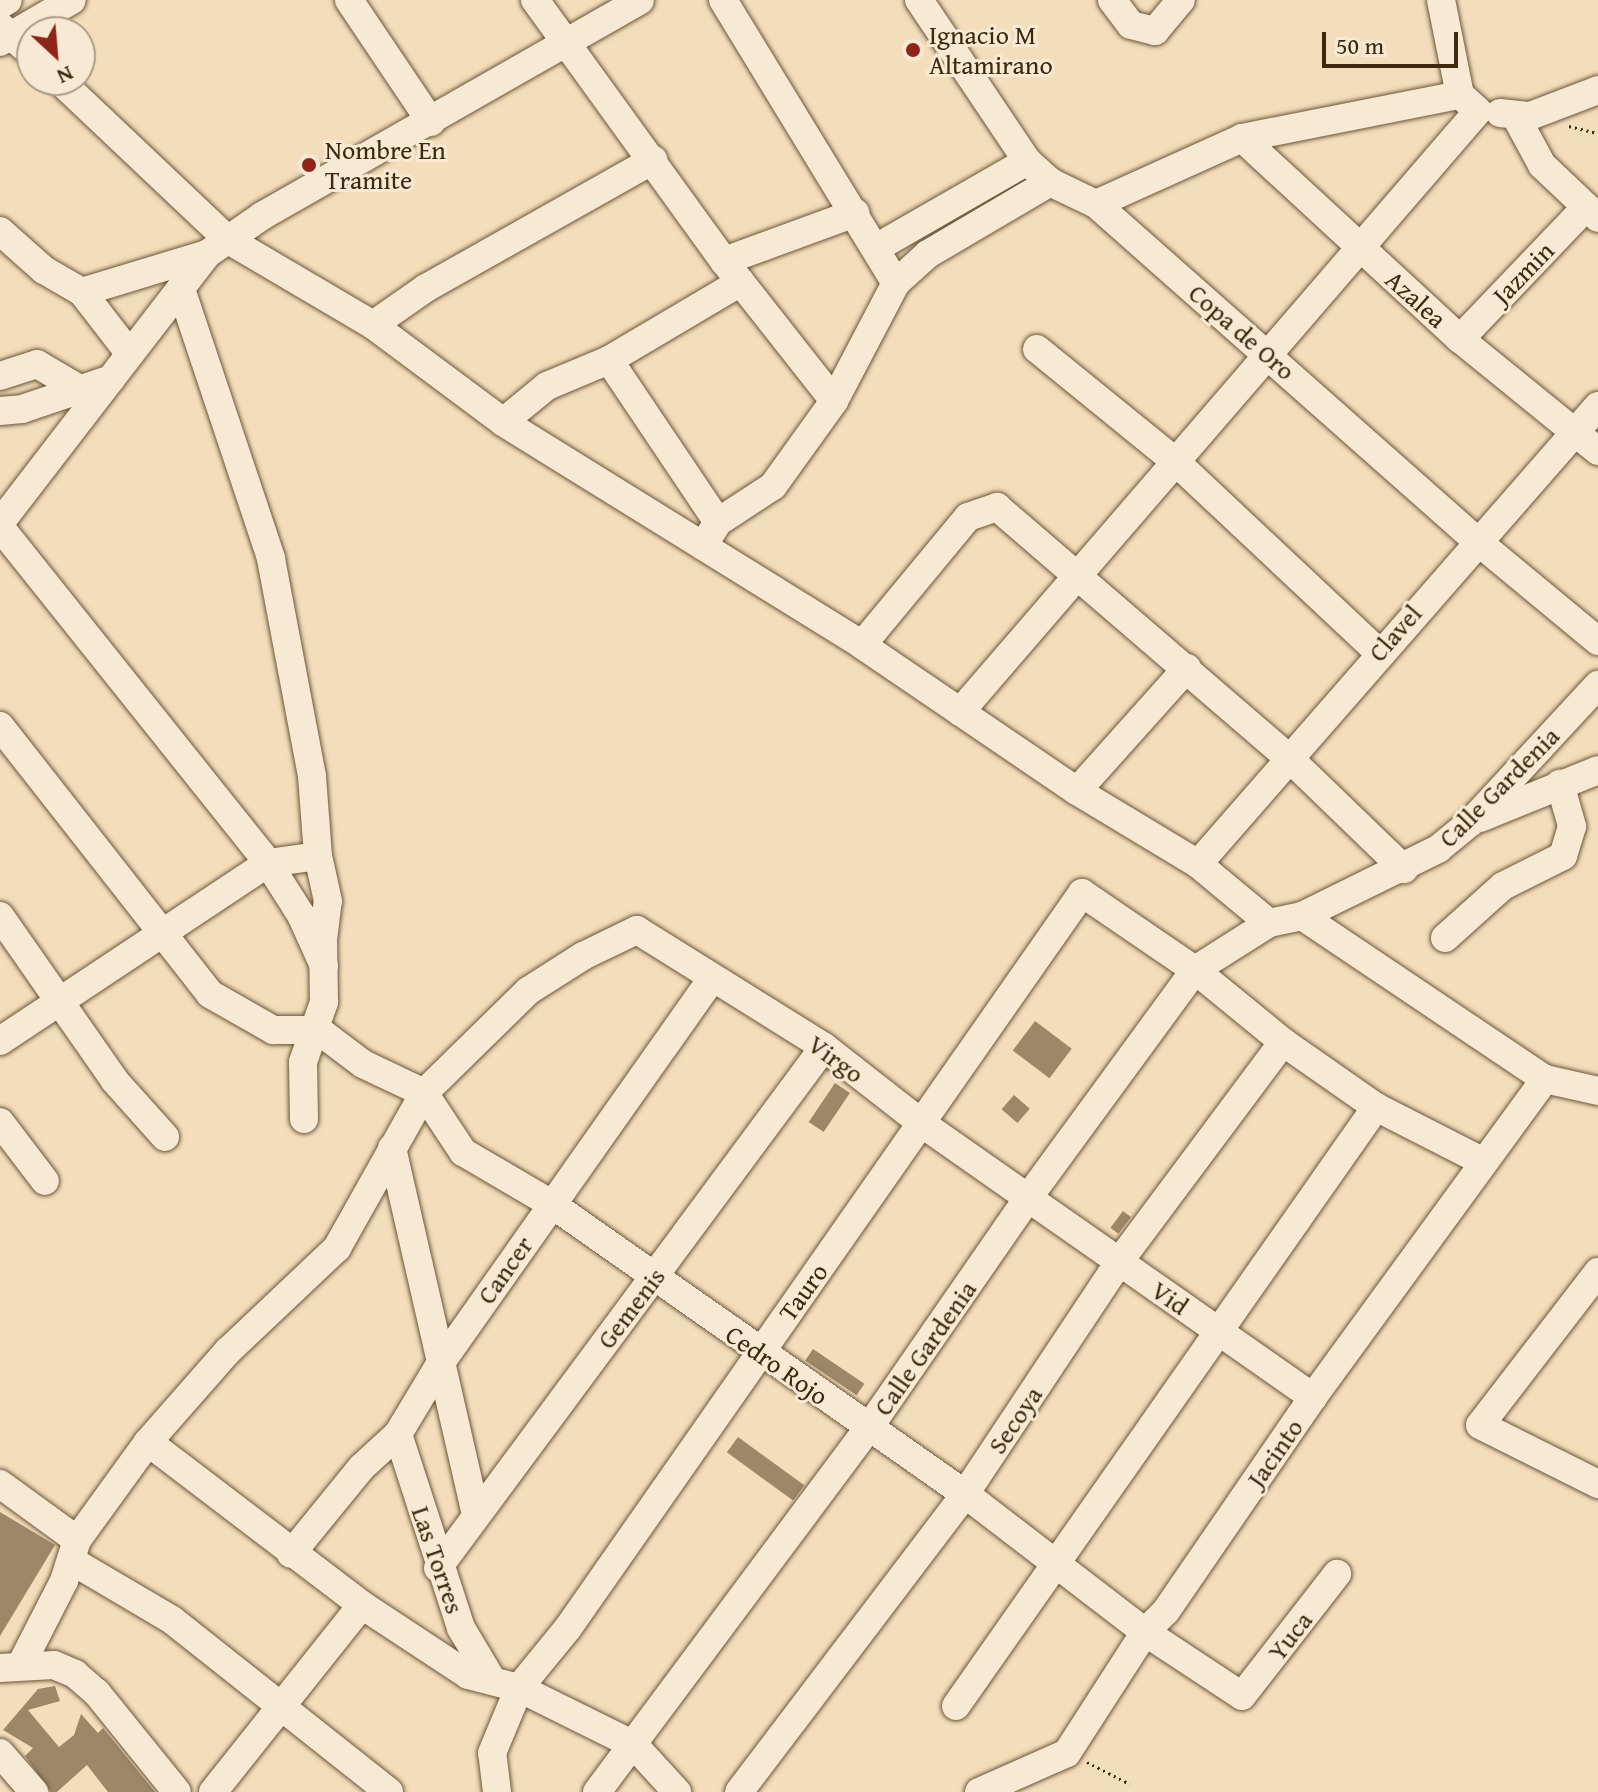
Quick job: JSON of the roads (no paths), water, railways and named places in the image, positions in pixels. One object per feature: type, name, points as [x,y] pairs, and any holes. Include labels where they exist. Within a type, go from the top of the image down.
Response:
[{"type":"street","points":[[0,5],[8,0]]},
{"type":"street","points":[[11,39],[72,0]]},
{"type":"street","points":[[349,0],[431,122]]},
{"type":"street","points":[[535,0],[732,272],[834,401]]},
{"type":"street","points":[[82,292],[217,247],[563,41],[640,0]]},
{"type":"street","points":[[723,0],[896,283]]},
{"type":"street","name":"Copa de Oro","points":[[919,0],[1027,161],[1050,182],[1096,204],[1477,541],[1598,641]]},
{"type":"street","points":[[1112,0],[1131,25],[1155,31],[1181,0]]},
{"type":"street","points":[[1441,0],[1469,103]]},
{"type":"street","points":[[1096,204],[1242,138],[1469,103],[1530,116],[1598,90]]},
{"type":"street","points":[[74,96],[217,247],[373,325],[503,422],[711,534],[862,645],[960,712],[1077,791],[1198,864],[1269,923]]},
{"type":"street","points":[[960,712],[1271,357],[1360,247],[1469,103]]},
{"type":"street","points":[[1515,115],[1542,165],[1592,212]]},
{"type":"street","name":"Azalea","points":[[1242,138],[1460,339],[1598,451]]},
{"type":"street","points":[[373,325],[426,288],[653,160]]},
{"type":"street","points":[[876,248],[1027,161]]},
{"type":"street","points":[[711,534],[773,486],[834,401],[896,283],[928,254],[1050,182]]},
{"type":"street","name":"Jazmin","points":[[1460,339],[1592,212]]},
{"type":"street","points":[[503,422],[547,386],[609,360],[732,272],[855,213]]},
{"type":"street","points":[[0,231],[44,270],[82,292],[130,354]]},
{"type":"street","points":[[217,247],[130,354],[0,525],[268,863],[301,915],[324,966]]},
{"type":"street","points":[[181,289],[271,558],[312,776],[318,856],[328,901],[318,1030],[303,1062],[304,1119]]},
{"type":"street","points":[[1037,349],[1176,462],[1378,652]]},
{"type":"street","points":[[609,360],[711,534]]},
{"type":"street","points":[[0,376],[37,364],[76,387]]},
{"type":"street","points":[[0,411],[22,409],[76,387],[111,379]]},
{"type":"street","name":"Clavel","points":[[1198,864],[1378,652],[1598,406]]},
{"type":"street","points":[[862,645],[968,517],[997,507],[1075,578],[1187,668],[1289,758],[1404,869]]},
{"type":"street","points":[[1077,791],[1187,668]]},
{"type":"street","name":"Calle Gardenia","points":[[597,1792],[868,1429],[1028,1198],[1195,970],[1269,923],[1302,916],[1404,869],[1471,822],[1598,685]]},
{"type":"street","points":[[0,726],[210,994],[273,1030],[318,1030],[363,1064],[424,1093],[337,1248],[228,1351],[148,1442],[74,1550],[11,1666],[54,1665],[75,1674],[97,1693],[177,1792]]},
{"type":"street","points":[[1471,822],[1598,770]]},
{"type":"street","points":[[1445,938],[1503,886],[1563,856],[1572,826],[1560,784]]},
{"type":"street","points":[[0,1041],[59,997],[166,935],[268,863],[318,856]]},
{"type":"street","name":"Tauro","points":[[505,1684],[568,1628],[924,1125],[1082,893],[1195,970]]},
{"type":"street","points":[[0,916],[115,1081],[165,1137]]},
{"type":"street","points":[[1302,916],[1545,1079],[1598,1091]]},
{"type":"street","name":"Virgo","points":[[424,1093],[528,991],[583,956],[637,930],[824,1047],[924,1125],[1028,1198]]},
{"type":"street","points":[[1195,970],[1283,1042],[1376,1107],[1484,1162]]},
{"type":"street","name":"Cancer","points":[[291,1554],[362,1467],[398,1434],[440,1364],[550,1203],[712,978]]},
{"type":"street","name":"Secoya","points":[[739,1792],[965,1494],[1119,1262],[1283,1042]]},
{"type":"street","name":"Gemenis","points":[[438,1568],[824,1047]]},
{"type":"street","name":"Jacinto","points":[[979,1792],[1067,1753],[1145,1632],[1166,1611],[1313,1397],[1545,1079]]},
{"type":"street","name":"Cedro Rojo","points":[[424,1093],[463,1152],[550,1203],[868,1429],[965,1494],[1058,1562],[1145,1632],[1242,1696]]},
{"type":"street","points":[[956,1706],[1376,1107]]},
{"type":"street","points":[[0,1122],[45,1181]]},
{"type":"street","points":[[392,1148],[476,1514]]},
{"type":"street","name":"Vid","points":[[1028,1198],[1313,1397]]},
{"type":"street","points":[[1598,1272],[1480,1425],[1598,1484]]},
{"type":"street","name":"Las Torres","points":[[398,1434],[438,1568],[461,1628],[505,1684]]},
{"type":"street","points":[[148,1442],[291,1554],[362,1605],[468,1675],[505,1684],[634,1745],[677,1792]]},
{"type":"street","points":[[0,1484],[74,1550],[172,1620],[389,1792]]},
{"type":"street","name":"Yuca","points":[[1242,1696],[1337,1574]]},
{"type":"street","points":[[213,1792],[362,1605]]},
{"type":"street","points":[[497,1792],[492,1753],[505,1684]]},
{"type":"street","points":[[0,1753],[34,1792]]},
{"type":"place","name":"Ignacio M Altamirano","points":[[913,50]]},
{"type":"place","name":"Nombre En Tramite","points":[[309,165]]}]
